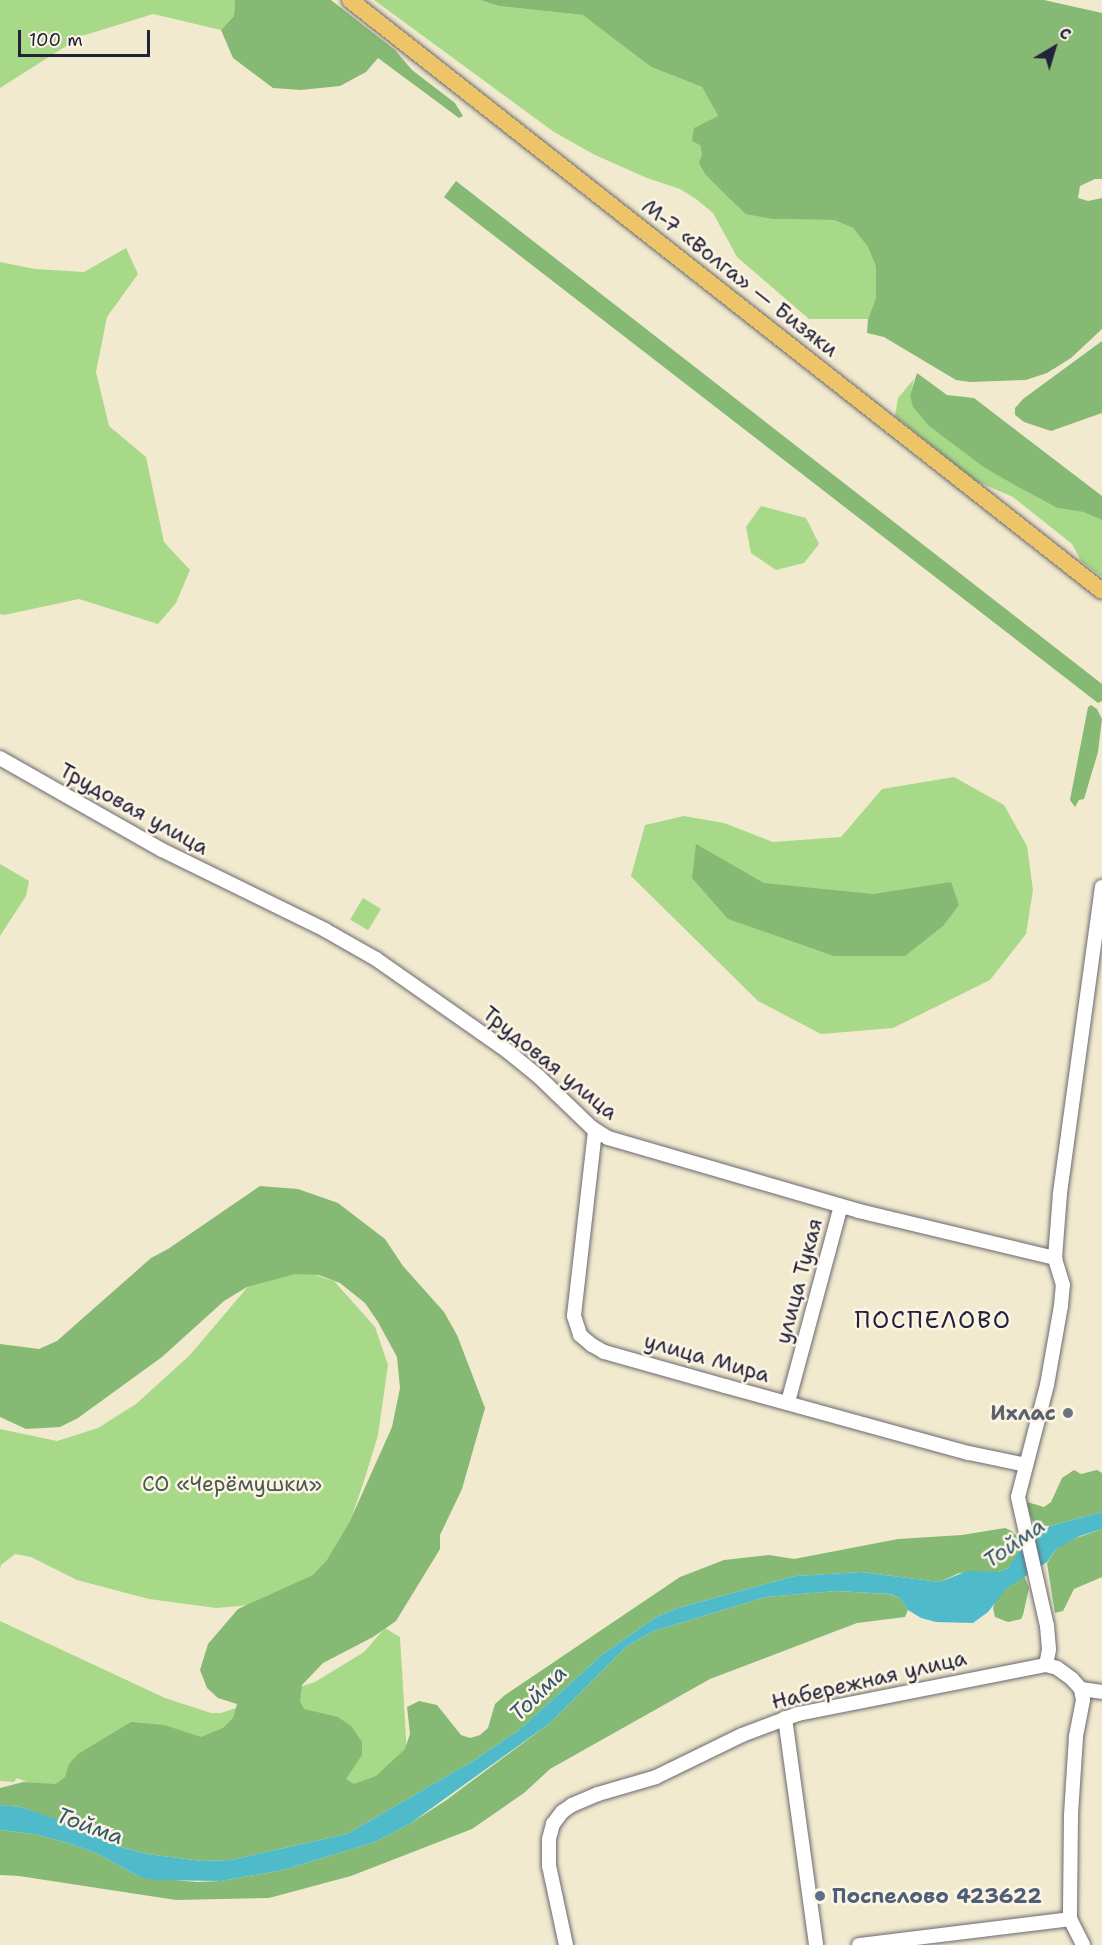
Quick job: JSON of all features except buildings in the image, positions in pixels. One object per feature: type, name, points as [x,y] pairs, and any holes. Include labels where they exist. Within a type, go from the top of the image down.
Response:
[{"type":"main road","name":"М-7 «Волга» — Бизяки","points":[[350,0],[1102,591]]},
{"type":"street","name":"Трудовая улица","points":[[0,758],[162,850],[326,930],[376,959],[506,1050],[596,1131],[624,1143],[842,1206],[1055,1258]]},
{"type":"street","points":[[1102,887],[1081,1025],[1060,1192],[1055,1258],[1062,1275],[1061,1306],[1047,1385],[1017,1497],[1047,1626],[1049,1649],[1046,1665],[1058,1668],[1081,1689],[1102,1692]]},
{"type":"street","name":"улица Мира","points":[[596,1131],[574,1316],[580,1335],[604,1352],[969,1453],[1026,1465]]},
{"type":"street","name":"улица Тукая","points":[[788,1402],[842,1206]]},
{"type":"street","name":"Набережная улица","points":[[566,1945],[549,1866],[551,1830],[562,1812],[598,1794],[656,1777],[742,1735],[785,1718],[873,1701],[946,1683],[1046,1665]]},
{"type":"street","points":[[1081,1689],[1082,1711],[1076,1737],[1071,1815],[1071,1918],[1083,1945]]},
{"type":"street","points":[[785,1718],[816,1945]]},
{"type":"street","points":[[859,1945],[1071,1918]]},
{"type":"green space","points":[[0,0],[235,0],[234,16],[221,30],[153,14],[82,36],[0,88]]},
{"type":"green space","points":[[235,0],[331,0],[395,50],[412,70],[455,103],[463,116],[459,118],[378,58],[366,72],[340,86],[301,90],[273,88],[233,58],[221,30],[234,16]]},
{"type":"green space","points":[[374,0],[480,0],[499,6],[584,15],[651,67],[702,87],[718,116],[700,144],[702,155],[772,219],[834,220],[853,228],[868,247],[876,267],[876,298],[868,319],[809,319],[737,257],[713,213],[696,199],[680,189],[647,178],[595,155],[554,132]]},
{"type":"green space","points":[[480,0],[1044,0],[1102,13],[1102,179],[1095,179],[1080,186],[1078,198],[1088,201],[1102,198],[1102,329],[1071,358],[1047,373],[1026,380],[970,382],[956,380],[884,337],[867,333],[868,319],[876,298],[876,267],[868,247],[853,228],[834,220],[772,219],[746,214],[730,199],[705,174],[699,163],[702,155],[700,145],[692,141],[694,128],[718,116],[702,87],[651,67],[583,15],[499,6]]},
{"type":"green space","points":[[456,181],[1102,684],[1102,701],[1098,703],[444,197]]},
{"type":"green space","points":[[126,248],[138,274],[107,317],[96,372],[109,426],[146,457],[164,542],[190,570],[176,603],[158,624],[79,599],[0,614],[0,262],[35,269],[84,272]]},
{"type":"green space","points":[[1102,341],[1102,413],[1051,431],[1024,422],[1015,415],[1015,408],[1023,399]]},
{"type":"green space","points":[[917,373],[947,395],[974,398],[1102,496],[1102,520],[1083,512],[1057,508],[1020,488],[985,468],[929,426],[913,407],[910,395]]},
{"type":"green space","points":[[914,379],[910,395],[1020,488],[1057,508],[1083,512],[1102,520],[1102,577],[1081,561],[1072,544],[1013,497],[976,481],[895,416],[898,398]]},
{"type":"green space","points":[[761,506],[806,518],[819,544],[804,563],[776,570],[751,553],[746,527]]},
{"type":"green space","points":[[1091,705],[1097,709],[1102,719],[1098,752],[1084,799],[1079,800],[1075,807],[1070,800],[1088,707]]},
{"type":"green space","points":[[954,777],[1004,805],[1027,846],[1033,890],[1026,934],[990,980],[893,1028],[821,1034],[758,1001],[631,876],[645,825],[684,816],[724,823],[773,842],[841,837],[882,789]]},
{"type":"green space","points":[[696,844],[764,883],[873,894],[951,882],[959,905],[943,926],[905,956],[834,956],[728,919],[692,878]]},
{"type":"green space","points":[[0,864],[29,881],[26,896],[0,936]]},
{"type":"green space","points":[[363,898],[381,909],[368,930],[350,919]]},
{"type":"green space","points":[[260,1186],[298,1189],[338,1203],[385,1239],[403,1266],[444,1312],[457,1335],[485,1408],[462,1489],[440,1535],[440,1549],[396,1621],[373,1637],[323,1663],[302,1685],[300,1701],[304,1709],[338,1717],[351,1726],[362,1742],[362,1755],[346,1779],[354,1784],[376,1776],[405,1749],[410,1734],[407,1707],[419,1701],[437,1705],[461,1735],[470,1738],[480,1735],[488,1728],[495,1704],[505,1695],[680,1577],[724,1560],[769,1555],[794,1559],[898,1539],[962,1535],[1005,1528],[1012,1531],[1019,1539],[1020,1550],[1008,1568],[998,1572],[959,1573],[940,1582],[861,1572],[795,1576],[678,1608],[656,1617],[603,1654],[519,1730],[473,1761],[347,1834],[231,1860],[202,1861],[147,1854],[124,1848],[98,1835],[21,1807],[0,1805],[0,1788],[23,1782],[56,1784],[65,1777],[69,1764],[78,1754],[131,1722],[164,1725],[201,1737],[223,1728],[233,1718],[237,1704],[218,1698],[207,1688],[200,1670],[208,1644],[238,1609],[313,1575],[327,1560],[349,1523],[392,1427],[400,1388],[397,1357],[378,1322],[365,1303],[340,1283],[319,1275],[295,1274],[247,1287],[224,1301],[162,1357],[78,1418],[60,1427],[26,1429],[0,1417],[0,1344],[39,1349],[57,1341],[151,1258],[168,1249]]},
{"type":"green space","name":"СО «Черёмушки»","points":[[301,1270],[334,1281],[375,1327],[388,1365],[378,1435],[364,1481],[344,1539],[324,1568],[302,1589],[262,1604],[216,1608],[149,1599],[77,1580],[31,1557],[15,1554],[1,1565],[0,1570],[0,1429],[57,1441],[98,1428],[136,1404],[190,1355],[251,1283]]},
{"type":"green space","points":[[1074,1470],[1081,1474],[1097,1470],[1102,1473],[1102,1512],[1050,1526],[1035,1525],[1027,1502],[1044,1507],[1051,1502],[1062,1478]]},
{"type":"green space","points":[[1102,1529],[1102,1577],[1074,1589],[1063,1611],[1055,1613],[1047,1563],[1056,1549],[1068,1541]]},
{"type":"green space","points":[[1024,1576],[1029,1588],[1021,1619],[1008,1622],[995,1617],[993,1608],[996,1600],[1006,1589]]},
{"type":"green space","points":[[836,1591],[889,1594],[900,1598],[908,1610],[905,1617],[857,1623],[710,1679],[550,1769],[524,1793],[472,1829],[351,1876],[269,1898],[176,1900],[0,1875],[0,1830],[34,1834],[68,1843],[96,1853],[140,1877],[197,1882],[221,1881],[283,1870],[375,1842],[445,1801],[550,1723],[627,1646],[654,1631],[766,1597]]},
{"type":"green space","points":[[0,1621],[165,1698],[211,1713],[221,1713],[315,1682],[364,1652],[385,1628],[400,1637],[408,1771],[380,1787],[34,1785],[17,1778],[14,1782],[0,1781]]},
{"type":"water","points":[[1102,1512],[1102,1529],[1080,1536],[1056,1549],[1047,1562],[1006,1589],[988,1612],[973,1623],[936,1622],[921,1618],[908,1610],[900,1598],[890,1594],[836,1591],[766,1597],[654,1631],[627,1646],[550,1723],[411,1823],[375,1842],[283,1870],[221,1881],[153,1880],[140,1877],[96,1853],[68,1843],[34,1834],[0,1830],[0,1805],[21,1807],[74,1825],[124,1848],[147,1854],[202,1861],[231,1860],[347,1834],[473,1761],[519,1730],[603,1654],[656,1617],[678,1608],[795,1576],[861,1572],[940,1582],[967,1571],[998,1572],[1008,1568],[1020,1550],[1050,1526]]},
{"type":"place","name":"Ихлас","points":[[1068,1413]]},
{"type":"place","name":"Поспелово 423622","points":[[820,1896]]},
{"type":"district","name":"ПОСПЕЛОВО","points":[[933,1321]]},
{"type":"water label","name":"Тойма","points":[[1014,1543]]},
{"type":"water label","name":"Тойма","points":[[538,1693]]},
{"type":"water label","name":"Тойма","points":[[90,1826]]}]
